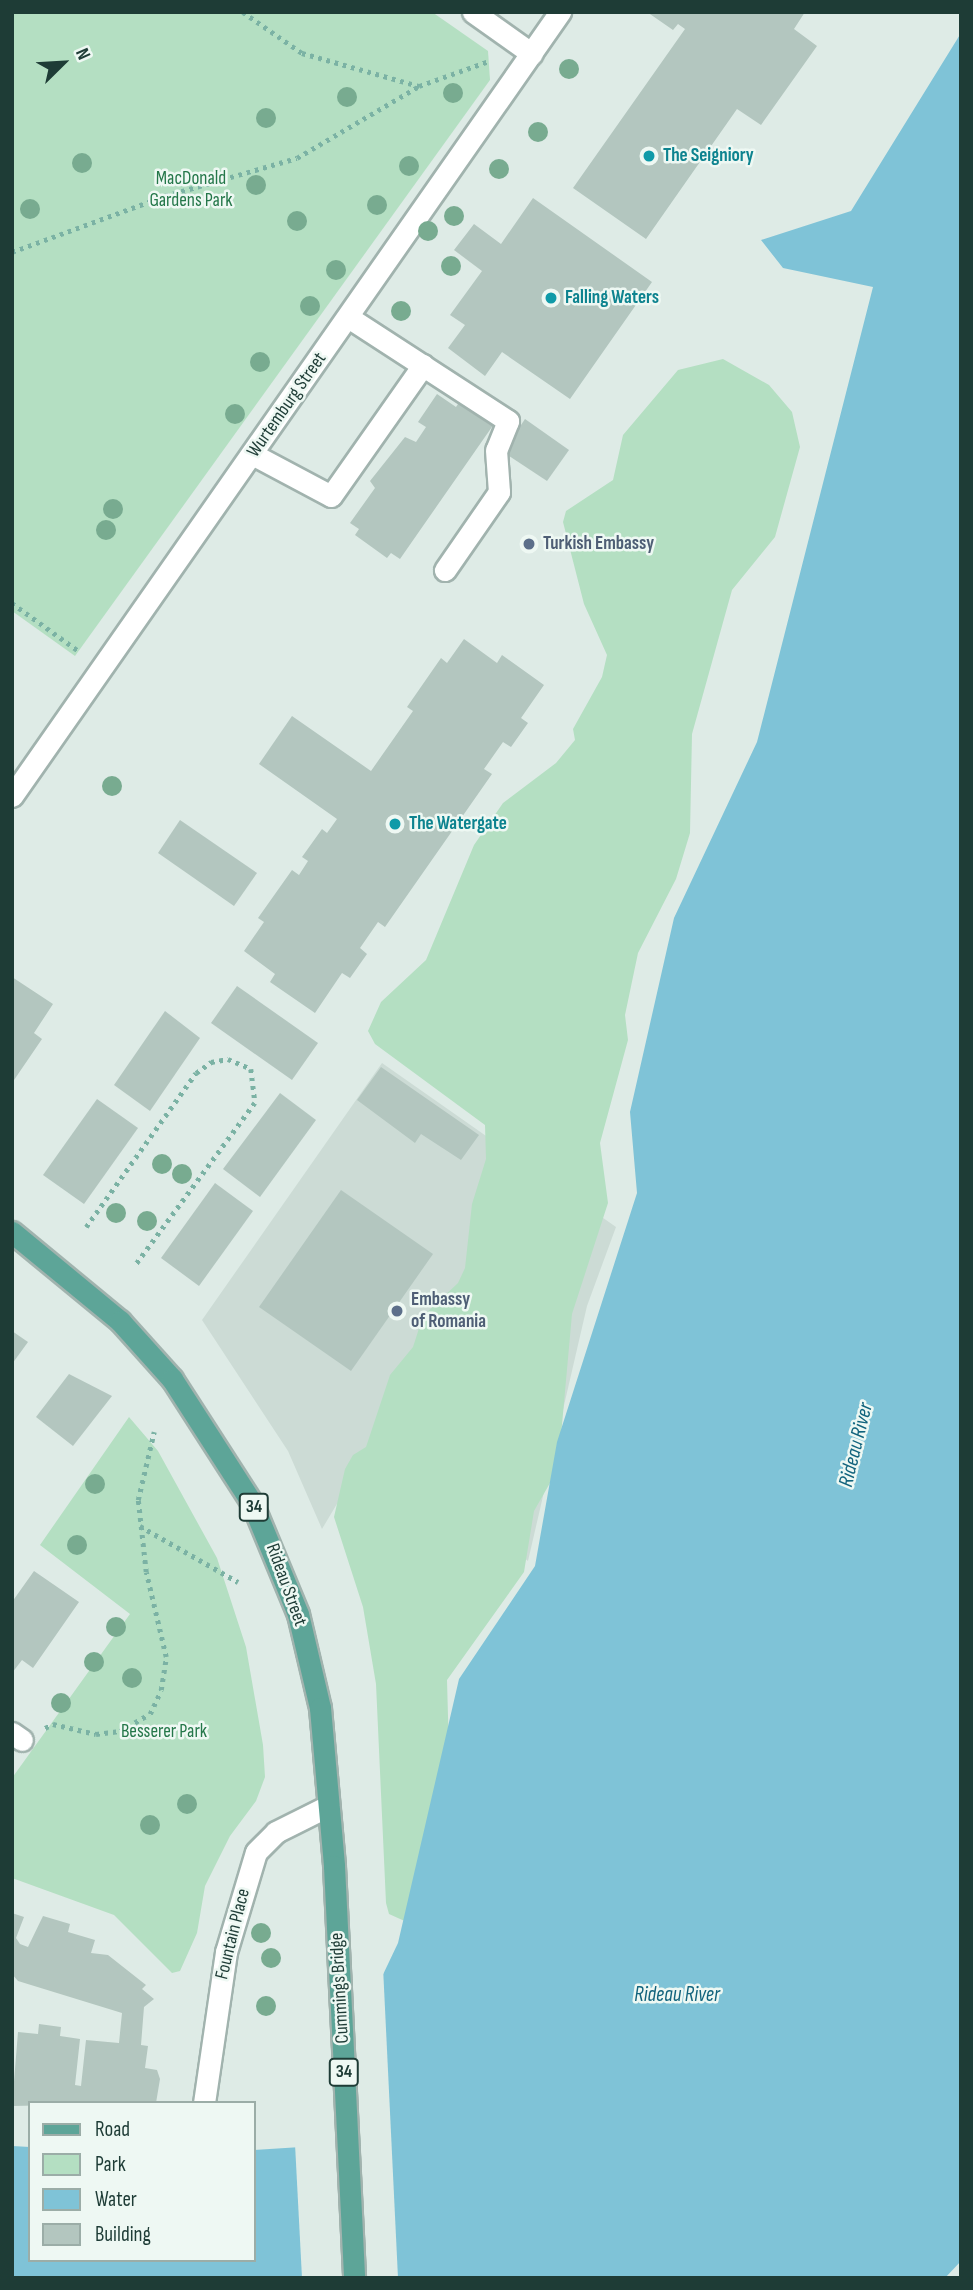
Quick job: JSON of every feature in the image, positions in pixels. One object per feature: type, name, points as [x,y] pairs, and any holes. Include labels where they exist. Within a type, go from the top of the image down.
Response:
[{"type":"main road","name":"Rideau Street","points":[[12,1232],[76,1281],[161,1366],[252,1503],[277,1554],[306,1643],[320,1707],[334,1866]]},
{"type":"main road","name":"Cummings Bridge","points":[[334,1866],[354,2278]]},
{"type":"street","points":[[473,12],[532,54]]},
{"type":"street","name":"Wurtemburg Street","points":[[12,796],[560,12]]},
{"type":"street","points":[[348,317],[508,421],[496,450],[499,492],[445,570]]},
{"type":"street","points":[[252,454],[331,496],[423,365]]},
{"type":"street","name":"Fountain Place","points":[[204,2101],[226,1952],[256,1852],[276,1832],[328,1806]]},
{"type":"path","points":[[243,12],[302,53],[419,86]]},
{"type":"path","points":[[12,252],[165,196],[297,158],[419,86],[489,61]]},
{"type":"path","points":[[12,603],[104,668]]},
{"type":"path","points":[[86,1227],[196,1073],[211,1062],[228,1059],[251,1069],[255,1103],[135,1266]]},
{"type":"path","points":[[17,1737],[53,1724],[96,1734],[120,1731],[150,1714],[161,1690],[166,1657],[139,1525],[138,1500],[154,1432]]},
{"type":"path","points":[[139,1525],[238,1583]]},
{"type":"shaded area","name":"Embassy of Romania","points":[[382,1063],[616,1227],[587,1306],[528,1561],[375,1440],[322,1529],[288,1451],[202,1320]]},
{"type":"green space","name":"MacDonald Gardens Park","points":[[12,12],[432,12],[488,51],[490,80],[75,656],[12,611]]},
{"type":"green space","points":[[723,359],[769,385],[792,412],[800,447],[775,537],[732,590],[692,734],[690,833],[676,879],[638,953],[625,1015],[628,1040],[600,1143],[608,1203],[572,1314],[558,1469],[534,1511],[524,1572],[447,1680],[449,1752],[409,1923],[389,1914],[386,1903],[376,1684],[363,1607],[334,1517],[345,1469],[353,1455],[366,1447],[390,1375],[413,1347],[423,1316],[458,1283],[465,1268],[472,1204],[486,1159],[485,1125],[375,1044],[368,1031],[381,1002],[426,960],[474,845],[503,803],[556,763],[575,740],[573,729],[602,677],[607,655],[584,604],[563,522],[566,511],[613,480],[623,435],[678,370]]},
{"type":"green space","name":"Besserer Park","points":[[129,1417],[158,1451],[217,1558],[246,1647],[263,1745],[265,1777],[256,1801],[230,1836],[205,1886],[197,1933],[180,1971],[172,1973],[114,1915],[12,1878],[12,1778],[130,1614],[40,1545]]},
{"type":"water","name":"Rideau River","points":[[961,33],[961,2261],[945,2278],[12,2278],[12,2146],[28,2147],[28,2262],[256,2262],[256,2150],[301,2147],[398,1943],[459,1679],[535,1566],[557,1442],[637,1193],[630,1112],[674,918],[757,742],[873,287],[783,268],[761,240],[851,211]]},
{"type":"pier","points":[[383,1967],[398,2278],[302,2278],[295,2144]]},
{"type":"building","name":"The Seigniory","points":[[647,12],[805,12],[794,29],[817,46],[761,125],[737,109],[646,239],[573,188],[685,29],[678,24],[673,30]]},
{"type":"building","name":"Falling Waters","points":[[533,198],[652,282],[570,399],[502,352],[485,376],[448,348],[465,325],[450,315],[482,271],[454,250],[474,224],[501,244]]},
{"type":"building","points":[[437,394],[456,407],[460,401],[494,424],[400,559],[391,553],[387,558],[355,535],[359,529],[350,523],[375,488],[370,481],[405,437],[416,442],[426,427],[418,422]]},
{"type":"building","points":[[525,419],[569,450],[547,481],[503,452]]},
{"type":"building","name":"The Watergate","points":[[464,639],[497,663],[502,655],[544,685],[521,718],[528,723],[511,747],[503,742],[484,769],[492,774],[385,927],[378,922],[360,948],[367,954],[350,978],[342,973],[315,1013],[270,982],[275,974],[244,951],[264,922],[258,918],[292,870],[299,875],[308,861],[302,857],[322,829],[327,833],[337,819],[259,764],[292,716],[371,771],[413,711],[407,707],[441,658],[447,663]]},
{"type":"building","points":[[180,820],[257,873],[234,906],[158,853]]},
{"type":"building","points":[[12,977],[53,1004],[34,1033],[42,1039],[12,1083]]},
{"type":"building","points":[[237,986],[318,1043],[292,1080],[211,1023]]},
{"type":"building","points":[[165,1011],[200,1038],[150,1111],[114,1085]]},
{"type":"building","points":[[381,1067],[479,1135],[461,1160],[421,1134],[415,1143],[357,1100]]},
{"type":"building","points":[[280,1093],[316,1120],[260,1197],[223,1169]]},
{"type":"building","points":[[97,1099],[138,1128],[84,1204],[43,1175]]},
{"type":"building","points":[[215,1183],[253,1211],[199,1286],[161,1258]]},
{"type":"building","points":[[341,1190],[433,1254],[351,1371],[259,1307]]},
{"type":"building","points":[[12,1331],[28,1342],[12,1364]]},
{"type":"building","points":[[69,1374],[112,1396],[73,1446],[36,1417]]},
{"type":"building","points":[[34,1571],[79,1602],[33,1668],[22,1660],[12,1673],[12,1602]]},
{"type":"building","points":[[12,1913],[24,1917],[16,1938],[20,1944],[28,1947],[43,1916],[70,1924],[68,1932],[95,1940],[91,1953],[108,1955],[146,1985],[142,1989],[154,1999],[144,2007],[141,2045],[148,2046],[145,2068],[157,2070],[160,2079],[156,2101],[28,2101],[28,2106],[12,2106],[18,2032],[38,2034],[39,2024],[61,2027],[60,2036],[80,2039],[75,2085],[81,2086],[86,2040],[119,2043],[122,2013],[18,1981],[12,1974]]},
{"type":"place","name":"The Seigniory","points":[[649,156]]},
{"type":"place","name":"Falling Waters","points":[[551,298]]},
{"type":"place","name":"Turkish Embassy","points":[[529,544]]},
{"type":"place","name":"The Watergate","points":[[395,824]]},
{"type":"place","name":"Embassy of Romania","points":[[397,1311]]}]
